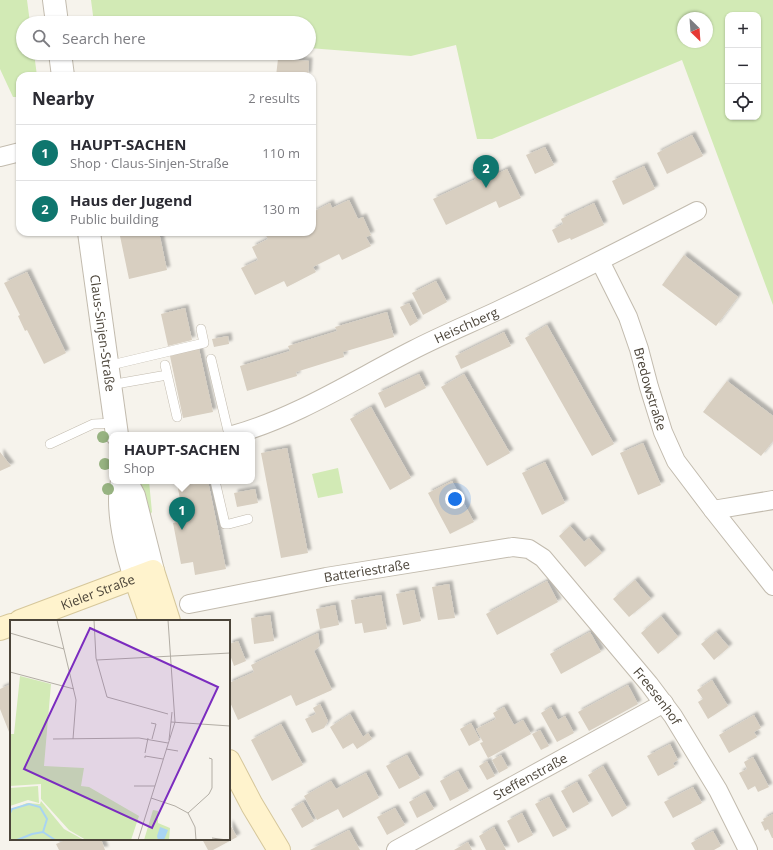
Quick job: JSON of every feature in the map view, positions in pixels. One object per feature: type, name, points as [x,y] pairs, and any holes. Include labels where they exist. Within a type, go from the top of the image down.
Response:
[{"type":"main road","name":"Kieler Straße","points":[[23,620],[144,574]]},
{"type":"main road","points":[[144,574],[150,620]]},
{"type":"main road","points":[[144,574],[168,620]]},
{"type":"main road","points":[[0,629],[10,624]]},
{"type":"main road","points":[[230,763],[252,806],[280,850]]},
{"type":"street","points":[[54,0],[56,16]]},
{"type":"street","points":[[65,0],[67,16]]},
{"type":"street","points":[[61,60],[62,72]]},
{"type":"street","points":[[73,60],[74,72]]},
{"type":"street","points":[[0,157],[16,153]]},
{"type":"street","name":"Heischberg","points":[[243,432],[278,419],[327,396],[413,350],[600,261],[697,211]]},
{"type":"street","name":"Claus-Sinjen-Straße","points":[[90,236],[116,429]]},
{"type":"street","name":"Bredowstraße","points":[[600,261],[630,324],[639,349],[663,432],[676,460],[773,586]]},
{"type":"street","points":[[122,484],[120,500],[127,550],[144,574]]},
{"type":"street","points":[[128,484],[134,496],[144,574]]},
{"type":"street","points":[[713,510],[773,500]]},
{"type":"street","name":"Batteriestraße","points":[[188,604],[326,577],[513,547],[529,549],[543,558]]},
{"type":"street","name":"Freesenhof","points":[[543,558],[674,716],[718,790],[748,850]]},
{"type":"street","name":"Steffenstraße","points":[[396,850],[664,703]]},
{"type":"lane","points":[[109,376],[204,343],[201,329]]},
{"type":"lane","points":[[211,359],[228,432]]},
{"type":"lane","points":[[165,365],[176,417]]},
{"type":"lane","points":[[109,376],[167,375]]},
{"type":"lane","points":[[50,444],[93,424],[116,429]]},
{"type":"lane","points":[[216,484],[225,524],[248,519]]},
{"type":"green space","points":[[0,0],[27,0],[29,16],[16,16],[16,60],[35,60],[36,72],[16,72],[16,97],[13,97],[0,69]]},
{"type":"green space","points":[[91,0],[773,0],[773,305],[682,60],[492,139],[477,139],[456,45],[411,56],[316,49],[316,16],[93,16]]},
{"type":"green space","points":[[338,468],[343,493],[318,498],[312,474]]},
{"type":"green space","points":[[139,484],[149,484],[152,512],[149,516]]},
{"type":"building","points":[[278,60],[309,61],[308,72],[276,72]]},
{"type":"building","points":[[692,135],[703,156],[667,174],[657,153]]},
{"type":"building","points":[[545,147],[554,165],[535,174],[526,155]]},
{"type":"building","points":[[488,162],[495,175],[507,169],[521,198],[499,208],[496,201],[446,225],[433,199],[476,179],[471,170]]},
{"type":"building","points":[[644,166],[655,189],[623,205],[612,181]]},
{"type":"building","points":[[349,200],[358,219],[363,217],[371,235],[366,237],[371,246],[342,260],[339,254],[313,267],[316,272],[287,287],[284,281],[255,295],[241,268],[258,260],[252,247],[268,239],[266,236],[316,236],[316,210],[330,203],[332,208]]},
{"type":"building","points":[[594,203],[604,225],[571,240],[570,238],[558,243],[552,230],[563,224],[561,219]]},
{"type":"building","points":[[120,236],[160,236],[167,270],[129,279]]},
{"type":"building","points":[[684,255],[738,297],[716,326],[662,285]]},
{"type":"building","points":[[27,272],[66,353],[44,364],[27,330],[25,331],[18,316],[20,315],[4,283]]},
{"type":"building","points":[[436,281],[447,302],[423,315],[412,293]]},
{"type":"building","points":[[409,303],[418,321],[410,326],[400,307]]},
{"type":"building","points":[[185,308],[192,340],[168,346],[161,314]]},
{"type":"building","points":[[387,312],[394,337],[343,352],[344,357],[296,372],[297,376],[247,391],[240,366],[290,351],[288,346],[337,331],[335,327]]},
{"type":"building","points":[[547,325],[614,444],[592,456],[525,338]]},
{"type":"building","points":[[504,332],[511,346],[461,369],[455,356]]},
{"type":"building","points":[[228,336],[229,344],[214,347],[212,339]]},
{"type":"building","points":[[199,349],[213,412],[183,418],[170,356]]},
{"type":"building","points":[[419,374],[426,388],[385,408],[378,393]]},
{"type":"building","points":[[464,374],[510,453],[487,466],[441,387]]},
{"type":"building","points":[[727,381],[773,416],[773,441],[761,456],[703,412]]},
{"type":"building","points":[[371,407],[411,478],[390,490],[350,419]]},
{"type":"building","points":[[643,443],[661,485],[638,495],[620,453]]},
{"type":"building","points":[[287,448],[308,553],[281,558],[261,453]]},
{"type":"building","points":[[0,452],[11,466],[0,471]]},
{"type":"building","points":[[545,462],[565,503],[542,515],[522,473]]},
{"type":"building","points":[[452,481],[474,522],[450,534],[428,493]]},
{"type":"building","points":[[177,484],[209,484],[226,569],[195,575],[193,562],[181,564],[173,523],[184,521]]},
{"type":"building","points":[[255,489],[258,503],[237,507],[234,493]]},
{"type":"building","points":[[570,526],[584,542],[589,538],[602,553],[585,567],[559,536]]},
{"type":"building","points":[[635,580],[651,599],[629,617],[613,599]]},
{"type":"building","points":[[547,581],[558,602],[497,635],[486,614]]},
{"type":"building","points":[[449,584],[455,618],[438,620],[432,587]]},
{"type":"building","points":[[414,590],[421,621],[403,625],[396,594]]},
{"type":"building","points":[[381,595],[387,629],[364,633],[362,623],[355,624],[351,600]]},
{"type":"building","points":[[335,605],[339,625],[320,629],[316,609]]},
{"type":"building","points":[[270,615],[274,641],[254,644],[251,618]]},
{"type":"building","points":[[661,616],[678,637],[658,654],[641,633]]},
{"type":"building","points":[[590,632],[601,652],[561,674],[550,654]]},
{"type":"building","points":[[716,632],[729,647],[714,660],[701,644]]},
{"type":"building","points":[[318,633],[320,646],[314,651],[332,690],[296,706],[291,695],[238,720],[230,702],[230,683],[254,672],[251,665]]},
{"type":"building","points":[[238,641],[246,661],[234,666],[230,655],[230,644]]},
{"type":"building","points":[[712,680],[728,706],[708,719],[698,702],[703,699],[697,690]]},
{"type":"building","points":[[10,684],[10,734],[0,709],[0,689]]},
{"type":"building","points":[[628,685],[638,704],[589,731],[578,712]]},
{"type":"building","points":[[320,704],[328,721],[324,728],[312,733],[305,719],[316,714],[313,708]]},
{"type":"building","points":[[504,707],[514,725],[523,720],[531,734],[488,758],[480,743],[483,742],[476,729],[496,719],[493,713]]},
{"type":"building","points":[[551,707],[558,720],[565,716],[574,733],[557,742],[541,713]]},
{"type":"building","points":[[350,714],[363,737],[368,733],[372,739],[357,749],[353,743],[343,749],[330,727]]},
{"type":"building","points":[[754,715],[761,728],[754,732],[757,737],[729,753],[719,735]]},
{"type":"building","points":[[471,723],[480,740],[469,746],[460,729]]},
{"type":"building","points":[[281,724],[303,765],[272,781],[251,740]]},
{"type":"building","points":[[540,730],[549,746],[541,750],[532,734]]},
{"type":"building","points":[[670,744],[678,760],[673,763],[675,767],[658,776],[647,756]]},
{"type":"building","points":[[407,755],[420,778],[399,789],[386,766]]},
{"type":"building","points":[[501,755],[508,768],[499,773],[492,760]]},
{"type":"building","points":[[753,757],[769,787],[758,792],[755,786],[748,790],[739,773],[747,769],[744,762]]},
{"type":"building","points":[[487,761],[495,776],[487,780],[479,766]]},
{"type":"building","points":[[603,766],[627,808],[612,817],[588,775]]},
{"type":"building","points":[[458,771],[469,791],[450,801],[440,781]]},
{"type":"building","points":[[366,773],[379,798],[343,818],[338,809],[317,820],[304,796],[331,781],[336,789]]},
{"type":"building","points":[[577,782],[589,804],[573,813],[561,791]]},
{"type":"building","points":[[693,787],[702,803],[673,818],[664,802]]},
{"type":"building","points":[[425,793],[434,809],[417,818],[409,802]]},
{"type":"building","points":[[549,797],[567,830],[553,837],[535,804]]},
{"type":"building","points":[[303,802],[314,821],[302,828],[291,809]]},
{"type":"building","points":[[395,808],[405,825],[387,835],[377,817]]},
{"type":"building","points":[[522,813],[533,835],[518,843],[507,821]]},
{"type":"building","points":[[773,814],[772,838],[768,829],[765,831],[761,822],[764,821],[763,819]]},
{"type":"building","points":[[230,825],[237,837],[213,850],[208,850],[203,840],[230,840]]},
{"type":"building","points":[[494,827],[506,850],[486,850],[479,836]]},
{"type":"building","points":[[349,830],[360,850],[310,850]]},
{"type":"building","points":[[713,831],[721,846],[714,850],[695,850],[691,843]]},
{"type":"building","points":[[66,840],[101,840],[105,850],[59,850],[56,844]]},
{"type":"building","points":[[468,842],[472,850],[454,850]]},
{"type":"place","name":"Haus der Jugend","points":[[486,188]]},
{"type":"place","name":"HAUPT-SACHEN","points":[[182,530]]}]
